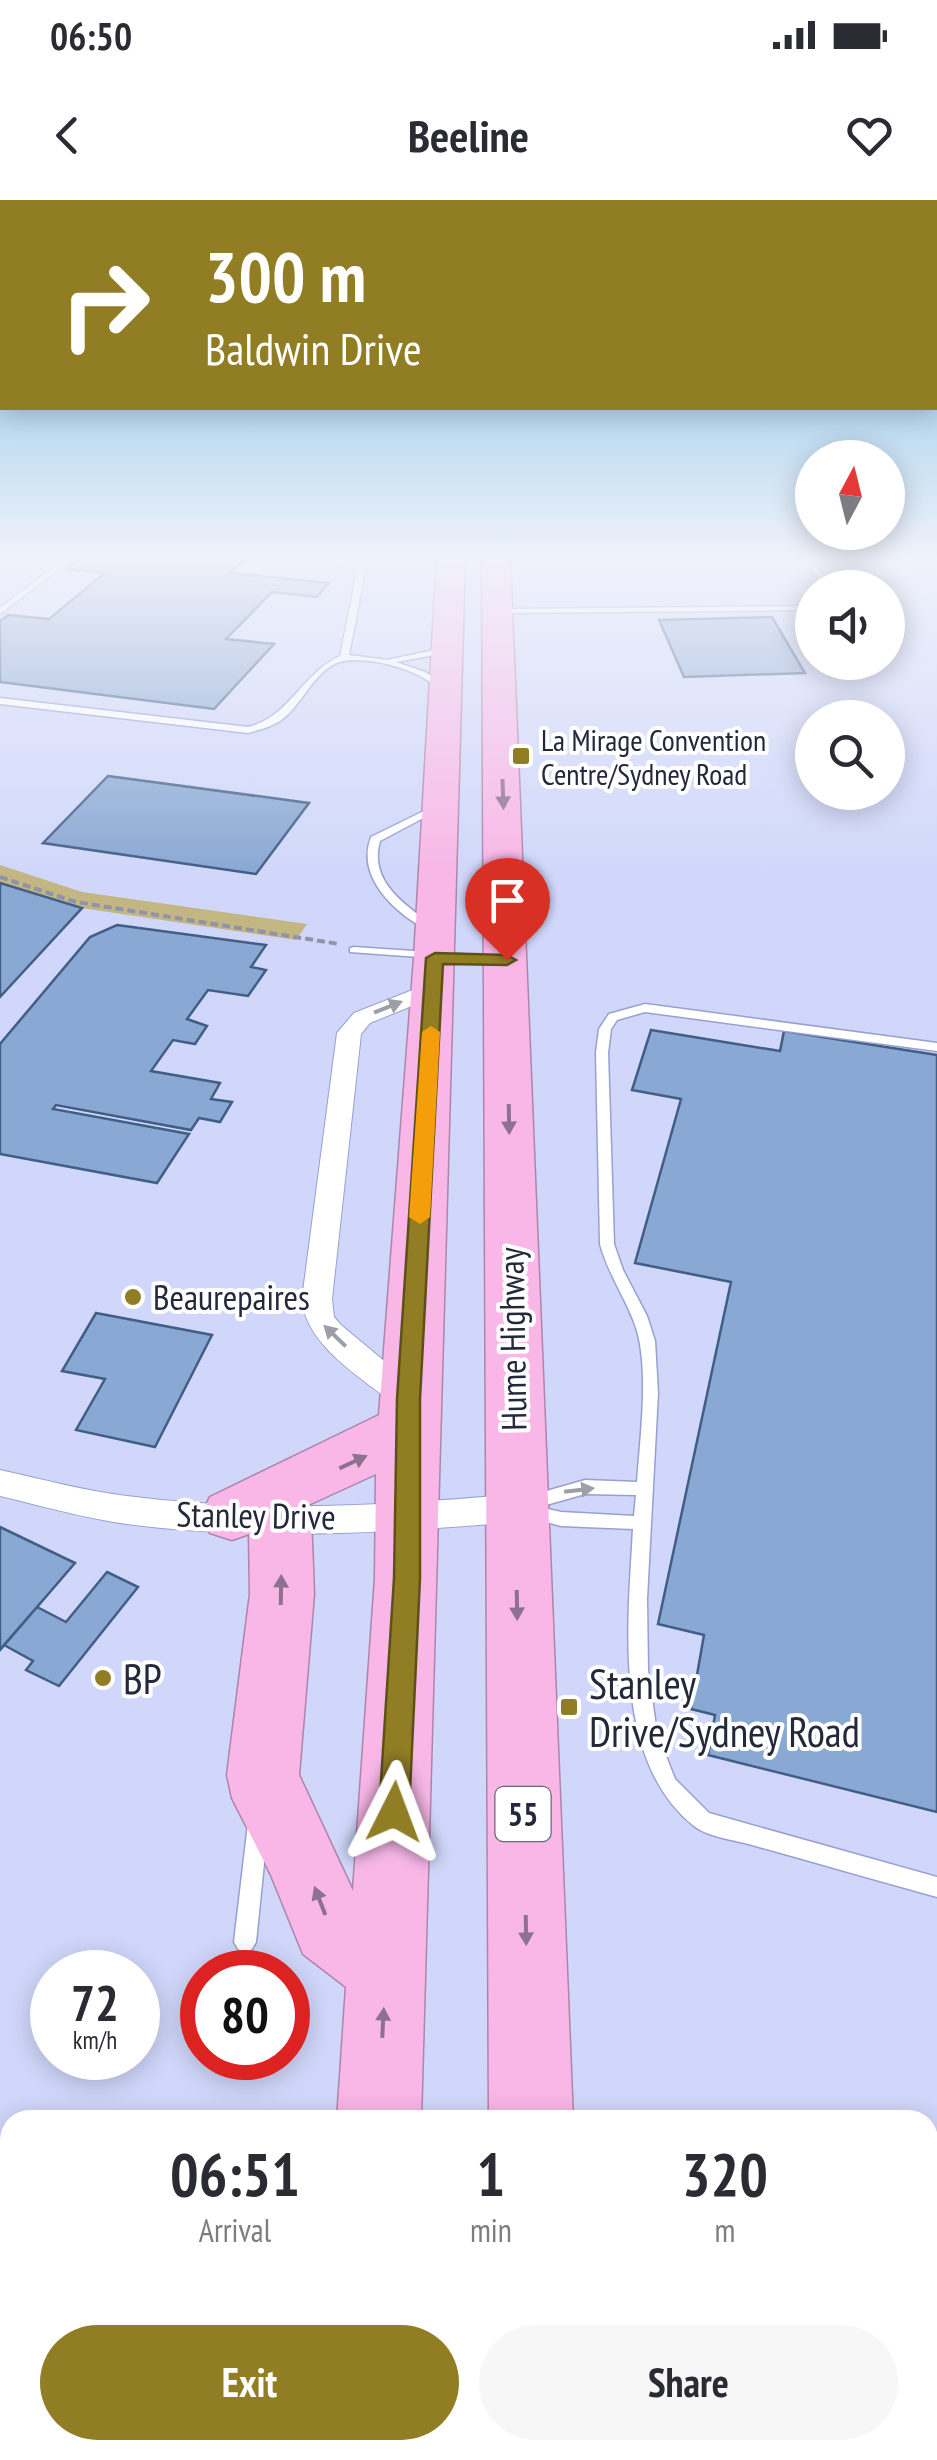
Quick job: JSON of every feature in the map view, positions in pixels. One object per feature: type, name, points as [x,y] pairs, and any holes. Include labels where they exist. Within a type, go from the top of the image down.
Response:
[{"type":"highway","points":[[379,2110],[408,1518],[408,1413],[448,662]]},
{"type":"highway","name":"Hume Highway","points":[[499,662],[531,2110]]},
{"type":"highway","points":[[386,1969],[330,1927],[300,1854],[268,1798],[263,1775],[282,1594],[256,1515],[282,1487],[358,1459],[408,1413]]},
{"type":"street","points":[[408,1413],[319,1320],[317,1299],[348,1034],[362,1018],[435,960]]},
{"type":"street","name":"Stanley Drive","points":[[0,1482],[126,1510],[408,1518],[515,1508]]},
{"type":"lane","points":[[0,701],[257,729],[282,720],[323,670],[336,662]]},
{"type":"lane","points":[[384,662],[428,674],[448,667],[443,662]]},
{"type":"lane","points":[[354,950],[435,960],[507,960]]},
{"type":"lane","points":[[937,1047],[664,1009],[631,1009],[612,1017],[605,1029],[602,1053],[608,1244],[612,1269],[636,1310],[647,1340],[646,1489],[636,1589],[640,1682],[652,1755],[663,1784],[681,1808],[702,1822],[937,1886]]},
{"type":"lane","points":[[515,1508],[585,1487],[646,1489]]},
{"type":"lane","points":[[515,1508],[560,1520],[643,1523]]},
{"type":"lane","points":[[245,1942],[263,1775]]},
{"type":"path","points":[[0,877],[76,902],[333,941],[354,950]]},
{"type":"shaded area","points":[[0,662],[795,662],[795,680],[905,680],[905,662],[937,662],[937,2110],[0,2110]]},
{"type":"shaded area","points":[[0,865],[82,892],[307,924],[296,940],[68,906],[0,883]]},
{"type":"building","points":[[0,662],[257,662],[214,709],[0,682]]},
{"type":"building","points":[[678,662],[795,662],[795,673],[684,677]]},
{"type":"building","points":[[108,776],[309,803],[256,874],[43,843]]},
{"type":"building","points":[[0,883],[82,908],[0,997]]},
{"type":"building","points":[[117,925],[266,945],[251,967],[266,970],[248,996],[208,990],[187,1019],[207,1026],[195,1044],[173,1040],[151,1071],[220,1083],[211,1099],[232,1102],[220,1122],[199,1118],[191,1130],[56,1105],[53,1109],[189,1134],[157,1183],[0,1154],[0,1044],[90,937]]},
{"type":"building","points":[[651,1030],[780,1051],[784,1031],[937,1055],[937,1812],[708,1755],[715,1715],[691,1709],[704,1635],[658,1624],[731,1282],[635,1263],[681,1099],[632,1090]]},
{"type":"building","points":[[96,1313],[212,1335],[155,1447],[76,1430],[105,1379],[62,1371]]},
{"type":"building","points":[[0,1527],[75,1563],[0,1650]]},
{"type":"building","points":[[107,1572],[138,1587],[59,1686],[26,1670],[33,1661],[4,1645],[37,1607],[66,1622]]},
{"type":"slow traffic","points":[[420,1217],[431,1032]]},
{"type":"place","name":"La Mirage Convention Centre/Sydney Road","points":[[521,756]]},
{"type":"place","name":"Beaurepaires","points":[[133,1297]]},
{"type":"place","name":"BP","points":[[103,1678]]},
{"type":"place","name":"Stanley Drive/Sydney Road","points":[[569,1707]]},
{"type":"route","points":[[394,1812],[407,1578],[408,1399],[435,958],[507,960]]}]
